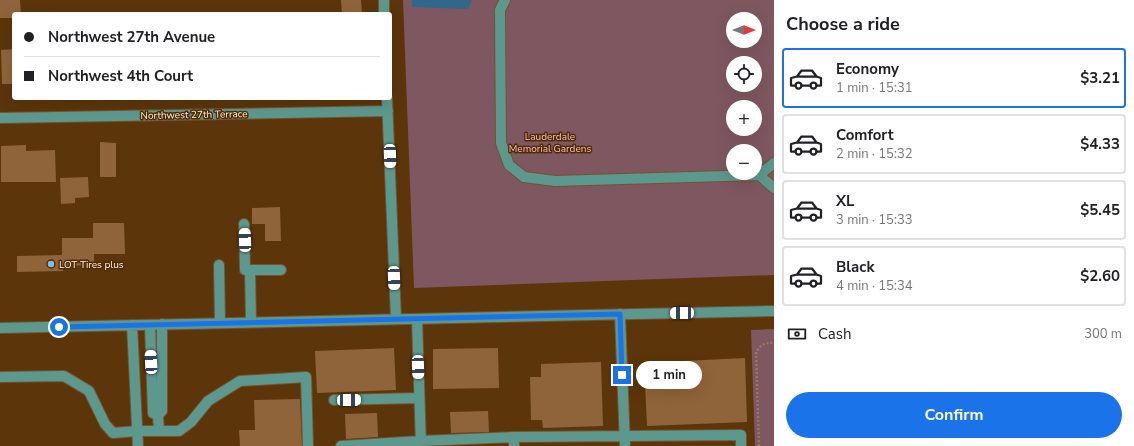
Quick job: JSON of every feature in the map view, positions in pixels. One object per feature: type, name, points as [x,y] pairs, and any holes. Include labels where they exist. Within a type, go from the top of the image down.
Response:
[{"type":"street","points":[[384,0],[384,12]]},
{"type":"street","points":[[505,0],[500,10],[501,143],[509,165],[524,177],[555,181],[726,176]]},
{"type":"street","points":[[387,100],[396,319]]},
{"type":"street","name":"Northwest 27th Terrace","points":[[0,118],[388,110]]},
{"type":"street","points":[[762,173],[774,163]]},
{"type":"street","points":[[762,178],[774,188]]},
{"type":"street","points":[[244,224],[245,270],[281,270]]},
{"type":"street","points":[[220,265],[220,323]]},
{"type":"street","points":[[250,270],[251,322]]},
{"type":"street","points":[[0,328],[774,311]]},
{"type":"street","points":[[620,314],[625,441]]},
{"type":"street","points":[[417,319],[420,444]]},
{"type":"street","points":[[159,431],[158,415],[162,411],[162,324]]},
{"type":"street","points":[[132,325],[138,446]]},
{"type":"street","points":[[150,325],[153,413],[158,415]]},
{"type":"street","points":[[0,377],[64,376],[89,391],[105,424],[113,433],[137,431],[179,431],[191,422],[208,401],[240,381],[306,377],[308,446]]},
{"type":"street","points":[[334,400],[419,398]]},
{"type":"street","points":[[341,446],[625,441],[741,435],[741,446]]},
{"type":"path","points":[[759,446],[756,352],[761,345],[767,342],[774,343]]},
{"type":"green space","name":"Lauderdale Memorial Gardens","points":[[403,0],[774,0],[774,275],[414,288]]},
{"type":"green space","points":[[774,329],[774,446],[755,446],[751,330]]},
{"type":"water","points":[[412,0],[472,0],[468,9],[412,7]]},
{"type":"building","points":[[0,0],[20,0],[21,12],[12,12],[12,18],[0,18]]},
{"type":"building","points":[[341,0],[361,0],[362,12],[342,12]]},
{"type":"building","points":[[12,49],[12,84],[2,84],[1,50]]},
{"type":"building","points":[[100,142],[116,143],[116,177],[100,177]]},
{"type":"building","points":[[26,145],[26,151],[55,150],[56,182],[1,182],[1,146]]},
{"type":"building","points":[[88,177],[89,197],[75,198],[75,203],[61,204],[60,178]]},
{"type":"building","points":[[280,207],[281,241],[265,241],[265,224],[252,224],[252,208]]},
{"type":"building","points":[[93,223],[124,223],[125,254],[94,254],[94,265],[63,266],[63,271],[17,272],[17,256],[62,255],[62,238],[93,238]]},
{"type":"building","points":[[394,348],[396,390],[317,393],[315,351]]},
{"type":"building","points":[[498,348],[499,388],[433,389],[433,349]]},
{"type":"building","points":[[745,358],[747,422],[647,426],[644,363]]},
{"type":"building","points":[[601,362],[603,426],[543,428],[542,420],[531,420],[530,377],[541,377],[541,364]]},
{"type":"building","points":[[300,399],[302,446],[240,446],[239,430],[255,430],[254,400]]},
{"type":"building","points":[[488,411],[489,432],[451,433],[450,412]]},
{"type":"building","points":[[377,413],[378,437],[346,439],[345,414]]},
{"type":"place","name":"LOT Tires plus","points":[[51,264]]},
{"type":"route","points":[[59,327],[620,314],[622,375]]}]
